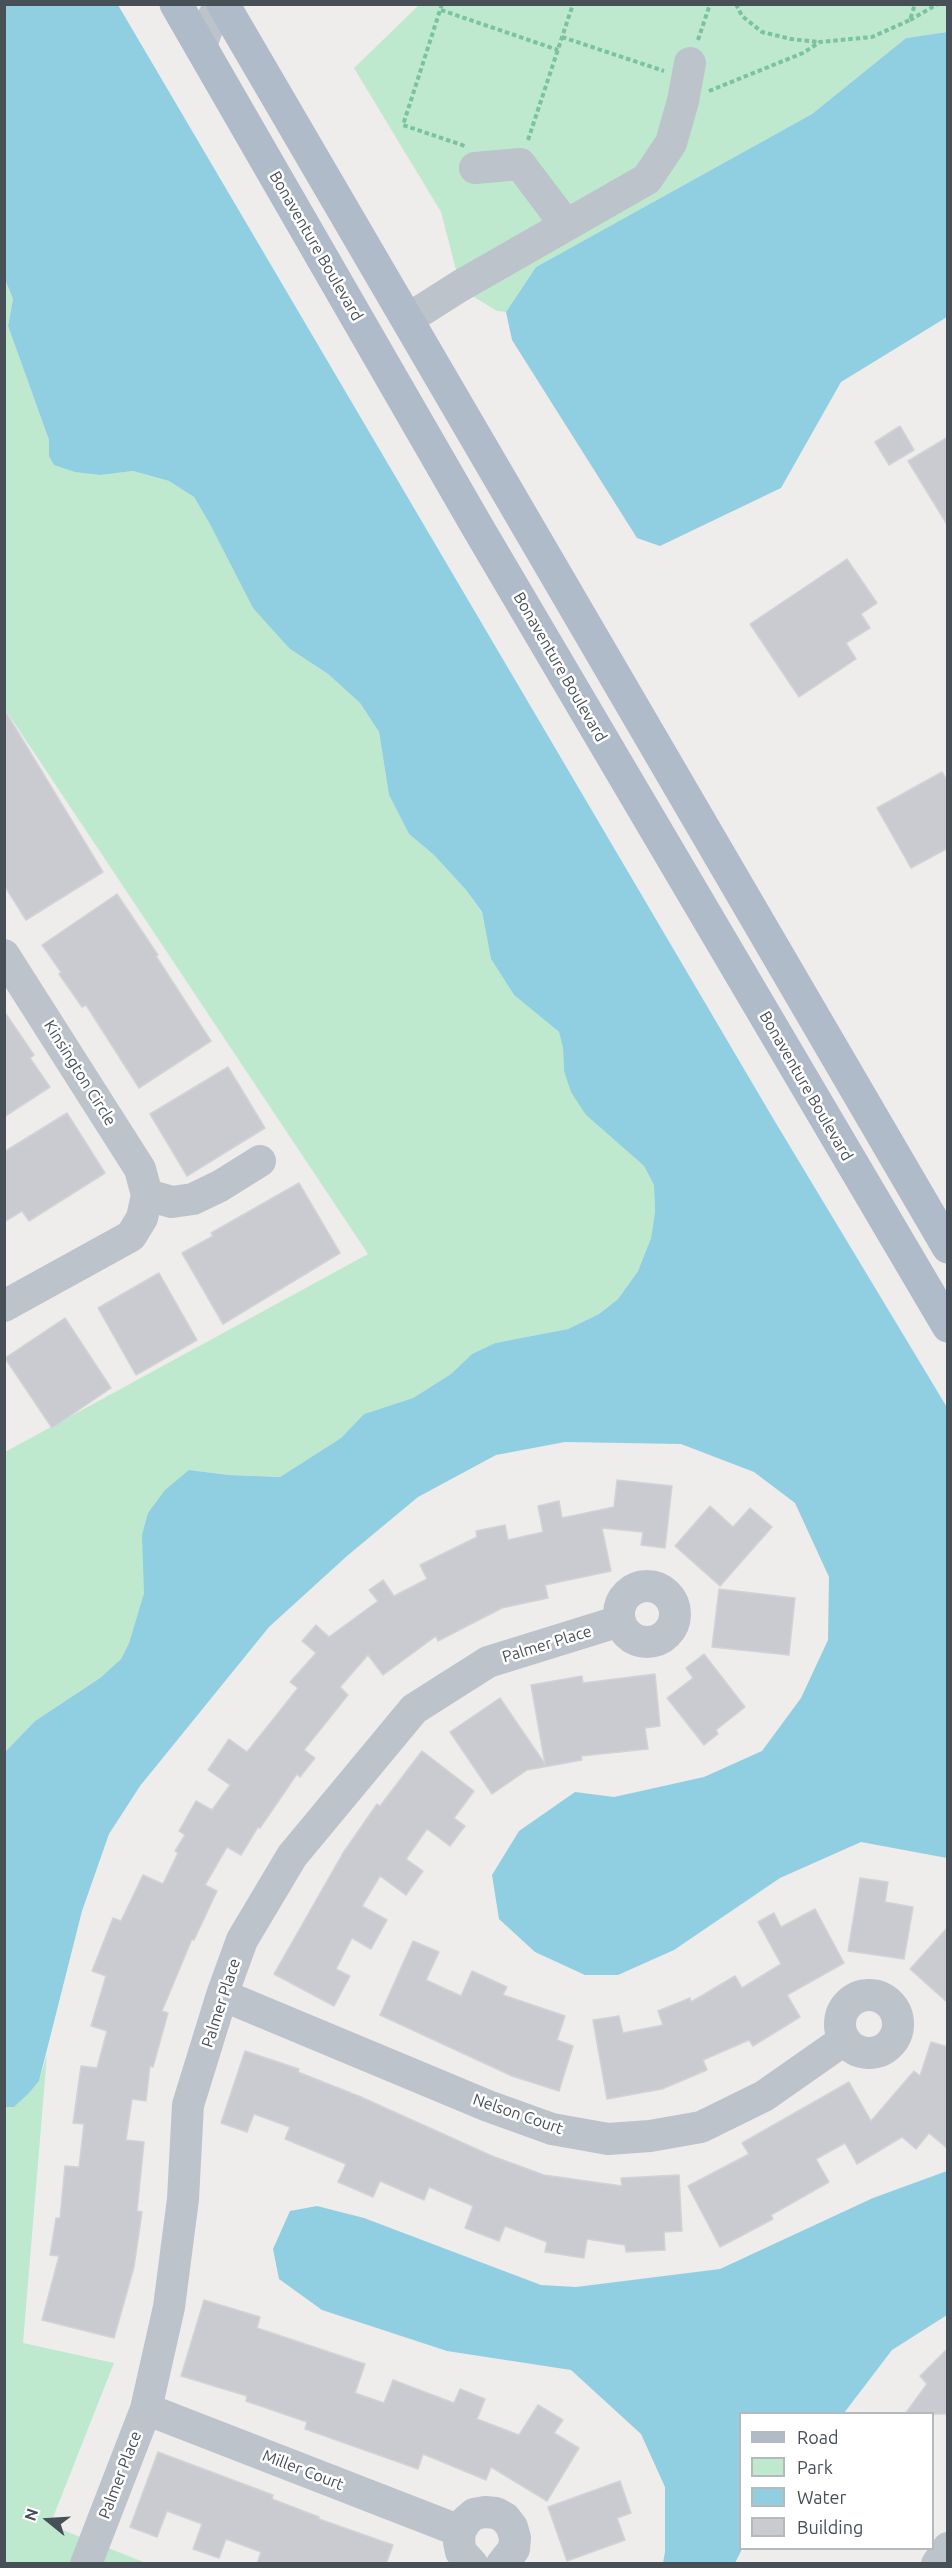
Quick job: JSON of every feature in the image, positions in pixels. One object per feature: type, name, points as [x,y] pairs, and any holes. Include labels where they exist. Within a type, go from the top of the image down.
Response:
[{"type":"main road","name":"Bonaventure Boulevard","points":[[176,4],[478,528],[948,1326]]},
{"type":"main road","points":[[222,4],[948,1247]]},
{"type":"street","points":[[201,46],[208,26],[222,4]]},
{"type":"street","points":[[408,319],[647,179],[671,143],[683,101],[690,63]]},
{"type":"street","points":[[471,157],[520,164],[566,225]]},
{"type":"street","name":"Kinsington Circle","points":[[4,955],[140,1168],[147,1195]]},
{"type":"street","points":[[4,1306],[131,1236],[142,1218],[147,1195],[172,1202],[193,1199],[260,1161]]},
{"type":"street","name":"Palmer Place","points":[[86,2564],[146,2409],[169,2307],[183,2199],[188,2105],[222,1995],[242,1940],[292,1856],[414,1708],[488,1662],[620,1621]]},
{"type":"street","name":"Nelson Court","points":[[222,1995],[488,2106],[552,2129],[608,2139],[650,2136],[701,2127],[764,2096],[844,2040]]},
{"type":"street","name":"Miller Court","points":[[146,2409],[460,2531]]},
{"type":"street","points":[[472,2564],[461,2552],[460,2531],[465,2521],[474,2514],[485,2512],[496,2513],[506,2518],[512,2527],[515,2538],[514,2549],[502,2564]]},
{"type":"street","points":[[937,2564],[948,2548]]},
{"type":"path","points":[[520,164],[573,4]]},
{"type":"path","points":[[562,37],[669,73],[690,63],[710,4]]},
{"type":"path","points":[[736,4],[742,16],[762,32],[791,39],[820,42],[872,37],[910,20],[934,5]]},
{"type":"path","points":[[910,20],[915,4]]},
{"type":"path","points":[[471,157],[403,125],[442,7],[558,50]]},
{"type":"path","points":[[683,101],[803,53],[820,42]]},
{"type":"green space","points":[[419,5],[947,5],[947,32],[906,38],[812,114],[536,267],[506,312],[497,311],[461,289],[441,212],[354,68]]},
{"type":"green space","points":[[4,277],[13,299],[8,326],[49,440],[50,456],[101,475],[133,471],[169,481],[194,497],[290,649],[328,674],[360,703],[379,732],[389,795],[409,834],[434,855],[466,890],[482,913],[491,959],[514,995],[559,1032],[563,1048],[564,1071],[586,1115],[644,1166],[654,1185],[655,1213],[651,1238],[638,1271],[618,1299],[599,1314],[568,1329],[495,1343],[472,1354],[451,1374],[413,1398],[364,1414],[341,1438],[280,1477],[229,1475],[189,1470],[144,1570],[144,1593],[129,1643],[121,1659],[100,1678],[35,1721],[5,1752],[5,1452],[368,1254],[5,709]]},
{"type":"green space","points":[[47,2055],[23,2343],[114,2363],[50,2525],[146,2563],[5,2563],[4,2107],[14,2107],[39,2081]]},
{"type":"water","points":[[4,5],[118,5],[774,1120],[948,1409],[947,1858],[861,1842],[780,1878],[674,1950],[618,1975],[585,1975],[535,1952],[499,1919],[492,1875],[519,1831],[575,1792],[614,1797],[704,1777],[762,1751],[801,1698],[828,1640],[829,1577],[795,1503],[754,1472],[681,1444],[565,1442],[496,1455],[418,1497],[347,1556],[269,1627],[140,1786],[109,1834],[82,1911],[39,2081],[14,2107],[5,2107],[5,1752],[35,1721],[100,1678],[121,1659],[129,1643],[144,1593],[142,1535],[148,1513],[165,1490],[189,1470],[229,1475],[280,1477],[341,1438],[364,1414],[413,1398],[451,1374],[472,1354],[495,1343],[568,1329],[599,1314],[618,1299],[638,1271],[651,1238],[655,1212],[654,1185],[644,1166],[586,1115],[571,1092],[564,1071],[563,1048],[559,1032],[514,995],[491,959],[482,912],[466,890],[434,855],[409,834],[389,795],[379,732],[360,703],[328,674],[290,649],[253,608],[194,497],[169,481],[133,471],[101,475],[75,472],[54,465],[49,456],[49,440],[8,326],[13,299],[4,277]]},
{"type":"water","points":[[947,32],[947,317],[841,382],[781,488],[660,546],[637,538],[512,340],[506,312],[536,267],[812,114],[906,38]]},
{"type":"water","points":[[947,2171],[947,2315],[892,2350],[845,2412],[739,2412],[739,2550],[742,2550],[735,2563],[663,2563],[665,2487],[641,2434],[571,2370],[447,2351],[322,2310],[279,2279],[273,2249],[290,2211],[317,2206],[364,2218],[541,2285],[576,2287],[720,2269],[873,2198]]},
{"type":"building","points":[[900,426],[914,450],[889,465],[875,442]]},
{"type":"building","points":[[948,437],[948,526],[908,461]]},
{"type":"building","points":[[847,559],[877,603],[861,614],[870,628],[846,643],[856,659],[799,697],[750,624]]},
{"type":"building","points":[[4,709],[103,872],[26,920],[4,885]]},
{"type":"building","points":[[942,772],[948,782],[948,848],[911,868],[877,808]]},
{"type":"building","points":[[117,894],[211,1041],[139,1088],[86,1005],[82,1007],[42,945]]},
{"type":"building","points":[[4,1011],[34,1055],[30,1058],[50,1087],[4,1117]]},
{"type":"building","points":[[228,1067],[265,1128],[187,1176],[150,1114]]},
{"type":"building","points":[[67,1113],[105,1173],[29,1221],[22,1211],[4,1222],[4,1152]]},
{"type":"building","points":[[299,1183],[340,1253],[223,1324],[182,1253],[213,1236],[211,1233]]},
{"type":"building","points":[[159,1273],[197,1340],[136,1375],[98,1308]]},
{"type":"building","points":[[65,1318],[111,1388],[52,1428],[5,1358]]},
{"type":"building","points":[[617,1480],[672,1486],[665,1548],[641,1545],[643,1532],[602,1528],[611,1571],[545,1585],[548,1598],[502,1608],[438,1641],[436,1636],[383,1675],[368,1655],[340,1687],[348,1695],[304,1750],[315,1758],[300,1777],[297,1774],[260,1828],[258,1827],[241,1855],[227,1847],[205,1885],[217,1891],[194,1940],[192,1939],[162,2011],[168,2013],[153,2067],[150,2066],[146,2101],[132,2099],[126,2140],[144,2142],[137,2211],[142,2212],[134,2267],[114,2338],[42,2320],[59,2256],[50,2255],[56,2218],[60,2218],[65,2166],[79,2167],[84,2124],[73,2123],[81,2066],[97,2068],[107,2031],[91,2026],[106,1976],[92,1971],[113,1918],[121,1921],[143,1875],[163,1884],[178,1853],[175,1851],[185,1835],[179,1831],[196,1801],[212,1810],[230,1785],[208,1770],[229,1739],[247,1752],[298,1688],[290,1682],[316,1653],[302,1641],[316,1625],[329,1637],[378,1601],[369,1590],[383,1580],[394,1596],[427,1579],[420,1565],[477,1537],[476,1531],[505,1525],[508,1540],[543,1532],[538,1506],[559,1501],[562,1518],[614,1507]]},
{"type":"building","points":[[710,1506],[733,1527],[750,1508],[772,1527],[720,1586],[675,1546]]},
{"type":"building","points":[[719,1589],[795,1598],[789,1655],[712,1647]]},
{"type":"building","points":[[704,1654],[745,1707],[716,1730],[718,1734],[704,1745],[667,1698],[693,1678],[686,1668]]},
{"type":"building","points":[[655,1674],[660,1726],[645,1728],[648,1749],[581,1756],[582,1760],[527,1770],[492,1794],[450,1732],[500,1698],[545,1764],[531,1685],[582,1676],[583,1683]]},
{"type":"building","points":[[422,1751],[474,1791],[454,1818],[465,1826],[450,1846],[427,1829],[406,1859],[423,1871],[406,1895],[380,1876],[362,1906],[387,1920],[371,1949],[352,1938],[336,1969],[350,1976],[334,2006],[274,1974],[343,1853],[377,1804],[380,1806]]},
{"type":"building","points":[[860,1878],[888,1882],[885,1902],[913,1907],[904,1959],[848,1951]]},
{"type":"building","points":[[815,1909],[844,1963],[787,1995],[800,2017],[753,2046],[749,2040],[703,2060],[707,2070],[662,2089],[607,2099],[593,2020],[619,2016],[623,2033],[663,2025],[658,2011],[690,1998],[691,2002],[735,1976],[742,1988],[781,1964],[758,1922],[774,1913],[781,1927]]},
{"type":"building","points":[[948,1927],[948,2003],[910,1969]]},
{"type":"building","points":[[413,1941],[439,1952],[426,1980],[461,1996],[472,1971],[507,1987],[503,1995],[565,2016],[557,2040],[573,2046],[559,2091],[512,2076],[380,2015]]},
{"type":"building","points":[[931,2042],[948,2047],[948,2149],[929,2133],[916,2149],[902,2137],[857,2164],[845,2143],[816,2159],[829,2182],[771,2215],[773,2219],[720,2247],[688,2186],[749,2154],[742,2143],[849,2082],[871,2121],[914,2071],[920,2076]]},
{"type":"building","points":[[245,2051],[299,2069],[298,2072],[361,2097],[492,2156],[544,2175],[622,2186],[621,2178],[679,2175],[682,2231],[664,2232],[665,2250],[626,2252],[625,2245],[587,2239],[584,2258],[545,2252],[547,2242],[505,2226],[499,2241],[465,2228],[473,2206],[429,2187],[424,2200],[380,2181],[373,2197],[338,2182],[346,2164],[285,2139],[290,2127],[254,2114],[247,2132],[221,2123]]},
{"type":"building","points":[[204,2300],[260,2317],[257,2328],[365,2364],[355,2393],[384,2403],[393,2380],[454,2403],[460,2389],[485,2399],[477,2419],[519,2435],[538,2405],[563,2420],[554,2433],[579,2448],[547,2501],[491,2467],[486,2480],[423,2454],[418,2469],[305,2429],[307,2422],[246,2401],[247,2396],[181,2376]]},
{"type":"building","points":[[948,2348],[948,2414],[906,2412],[927,2384],[920,2376]]},
{"type":"building","points":[[158,2452],[273,2495],[272,2499],[319,2517],[319,2519],[393,2545],[386,2564],[257,2564],[261,2552],[226,2539],[219,2558],[193,2549],[202,2524],[167,2511],[157,2537],[130,2527]]},
{"type":"building","points":[[620,2481],[631,2513],[617,2518],[625,2540],[567,2561],[548,2507]]}]
